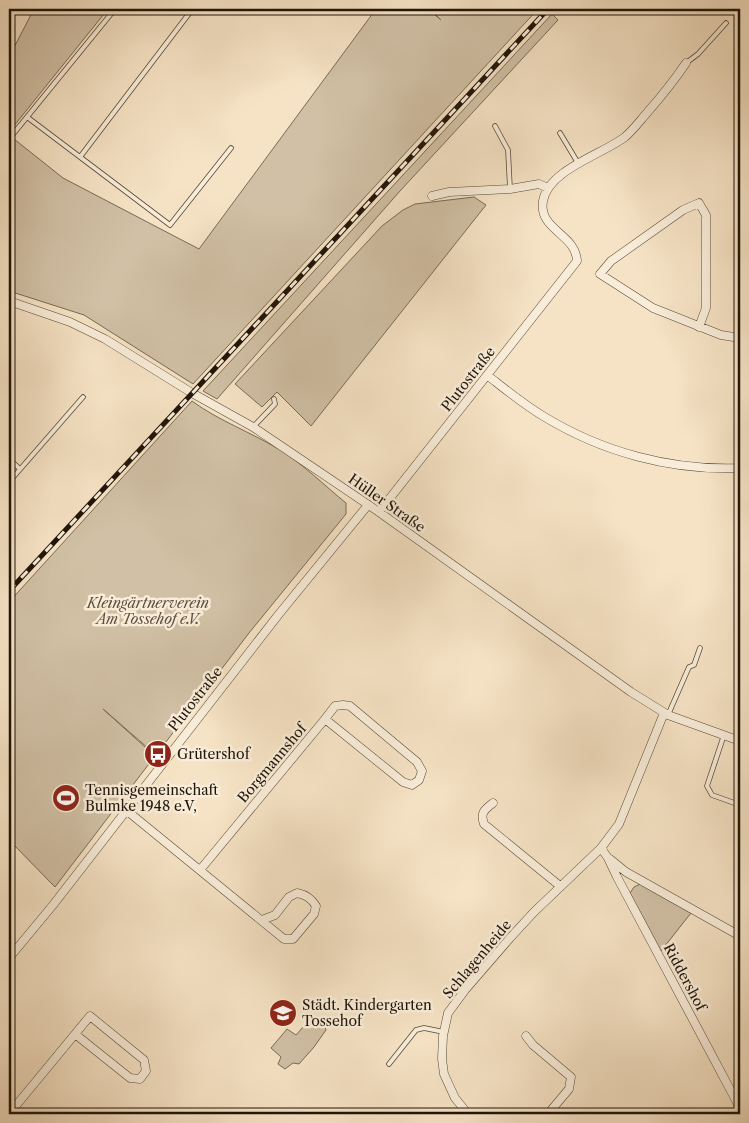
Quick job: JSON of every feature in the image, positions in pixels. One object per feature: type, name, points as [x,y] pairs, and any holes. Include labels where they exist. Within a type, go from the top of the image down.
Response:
[{"type":"street","points":[[432,196],[449,192],[510,189],[539,184],[548,188],[556,178],[626,136],[672,84],[686,63]]},
{"type":"street","name":"Plutostraße","points":[[378,512],[577,260],[573,245],[548,224],[543,214],[543,202],[548,188]]},
{"type":"street","points":[[699,327],[706,308],[706,215],[699,203],[683,210],[610,261],[600,274],[652,308],[699,327],[722,335],[740,338]]},
{"type":"street","name":"Hüller Straße","points":[[9,302],[70,322],[105,339],[192,393],[253,427],[378,512],[631,692],[666,714],[740,741]]},
{"type":"street","points":[[487,376],[543,416],[572,432],[600,444],[635,456],[671,464],[708,468],[740,468]]},
{"type":"street","name":"Plutostraße","points":[[9,958],[278,614],[368,505]]},
{"type":"street","name":"Borgmannshof","points":[[200,870],[335,706],[350,706],[417,762],[422,771],[420,780],[412,785],[402,782],[326,719]]},
{"type":"street","name":"Schlagenheide","points":[[468,1114],[455,1098],[444,1074],[442,1059],[444,1032],[448,1013],[465,990],[510,938],[560,886],[601,848],[620,824],[666,714]]},
{"type":"street","points":[[493,804],[484,810],[482,816],[484,824],[560,886]]},
{"type":"street","points":[[126,810],[284,939],[292,939],[314,914],[316,906],[305,895],[297,893],[289,897],[275,914],[262,920]]},
{"type":"street","points":[[601,848],[608,858],[626,872],[740,936]]},
{"type":"street","name":"Riddershof","points":[[608,858],[740,1108]]},
{"type":"street","points":[[9,1114],[75,1034],[90,1016],[144,1060],[146,1071],[140,1079],[130,1078],[75,1034]]},
{"type":"street","points":[[526,1036],[533,1045],[571,1077],[569,1089],[548,1114]]},
{"type":"lane","points":[[9,140],[115,9]]},
{"type":"lane","points":[[80,156],[191,11],[188,9]]},
{"type":"lane","points":[[686,63],[698,54],[726,23]]},
{"type":"lane","points":[[27,117],[170,225],[231,148]]},
{"type":"lane","points":[[494,126],[508,150],[510,189]]},
{"type":"lane","points":[[560,133],[579,164]]},
{"type":"lane","points":[[9,482],[83,397]]},
{"type":"lane","points":[[253,427],[275,404],[274,399]]},
{"type":"lane","points":[[9,459],[20,469]]},
{"type":"lane","points":[[666,714],[689,667],[694,665],[700,648]]},
{"type":"lane","points":[[724,735],[707,786],[712,795],[740,805]]},
{"type":"lane","points":[[389,1064],[416,1030],[424,1028],[444,1032]]},
{"type":"green space","points":[[34,9],[108,9],[9,132],[9,57]]},
{"type":"green space","points":[[376,9],[428,9],[441,20],[430,9],[538,9],[193,384],[84,315],[9,291],[9,135],[63,178],[199,249]]},
{"type":"green space","points":[[552,14],[558,20],[400,191],[217,399],[203,391]]},
{"type":"green space","points":[[474,197],[486,205],[311,426],[277,392],[262,407],[235,384],[382,226],[403,210],[415,204]]},
{"type":"green space","name":"Kleingärtnerverein Am Tossehof e.V.","points":[[192,401],[213,415],[280,450],[297,462],[346,503],[346,514],[249,633],[156,755],[103,709],[155,756],[55,887],[9,840],[9,602]]},
{"type":"green space","points":[[640,884],[691,913],[661,951],[630,893],[634,887]]},
{"type":"green space","points":[[312,1017],[324,1024],[326,1030],[299,1064],[293,1063],[285,1069],[278,1064],[281,1057],[271,1048],[287,1029],[296,1035]]},
{"type":"railway","points":[[9,591],[548,9]]},
{"type":"place","name":"Grütershof","points":[[158,754]]},
{"type":"place","name":"Tennisgemeinschaft Bulmke 1948 e.V,","points":[[66,798]]},
{"type":"place","name":"Städt. Kindergarten Tossehof","points":[[283,1013]]}]
